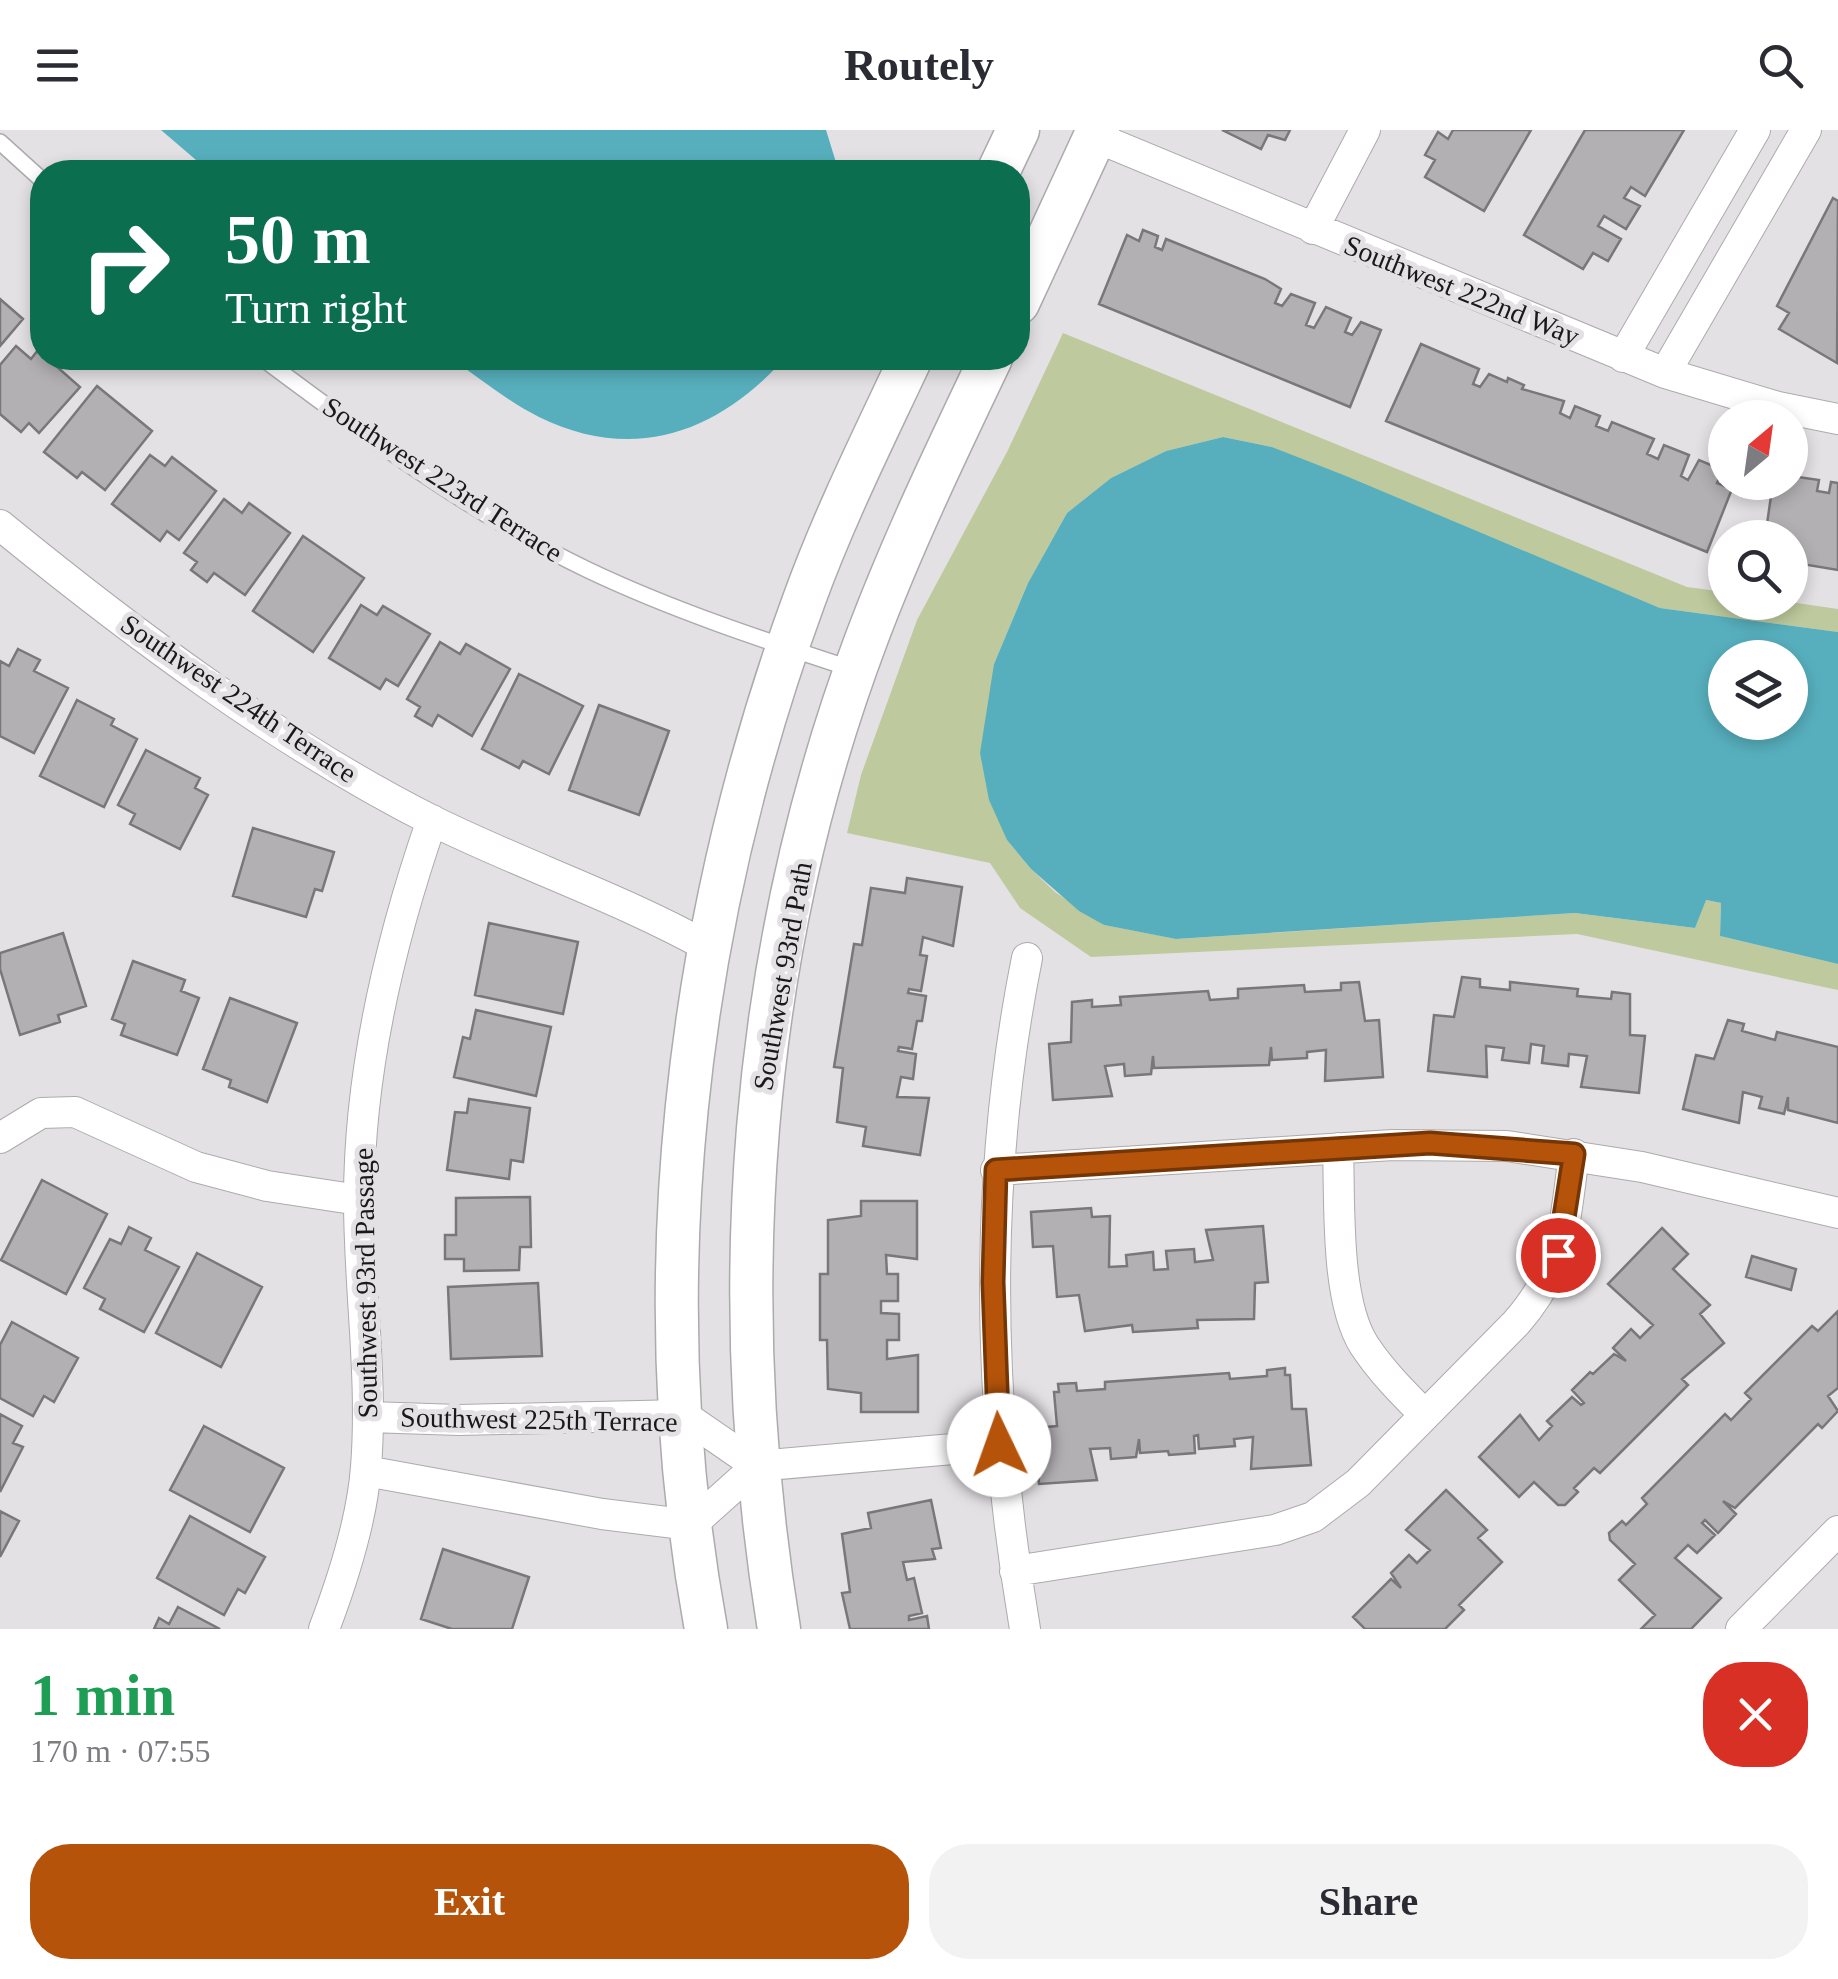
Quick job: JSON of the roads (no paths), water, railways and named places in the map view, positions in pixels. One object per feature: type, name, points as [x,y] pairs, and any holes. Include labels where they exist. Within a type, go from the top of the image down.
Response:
[{"type":"street","points":[[1004,160],[1018,130]]},
{"type":"street","points":[[1314,230],[1366,130]]},
{"type":"street","points":[[1622,357],[1755,130]]},
{"type":"street","points":[[1665,373],[1806,130]]},
{"type":"street","points":[[1030,277],[1096,133]]},
{"type":"street","name":"Southwest 222nd Way","points":[[1096,133],[1314,230],[1622,357],[1778,408],[1838,419]]},
{"type":"street","points":[[706,1629],[691,1525],[679,1337],[682,1165],[710,948],[734,827],[787,648],[830,534],[906,370]]},
{"type":"street","name":"Southwest 93rd Path","points":[[779,1629],[757,1466],[751,1242],[768,1038],[806,837],[856,670],[891,576],[986,370]]},
{"type":"street","name":"Southwest 224th Terrace","points":[[0,525],[89,596],[309,751],[432,820],[657,920],[710,948]]},
{"type":"street","name":"Southwest 93rd Passage","points":[[324,1629],[346,1559],[366,1472],[368,1417],[359,1200],[380,1001],[404,906],[432,820]]},
{"type":"street","points":[[1025,1629],[999,1445],[993,1282],[996,1170],[1028,958]]},
{"type":"street","points":[[0,1138],[41,1113],[90,1116],[206,1170],[267,1186],[359,1200]]},
{"type":"street","points":[[996,1170],[1430,1143],[1574,1154],[1838,1213]]},
{"type":"street","points":[[1338,1148],[1343,1252],[1354,1321],[1372,1356],[1424,1415]]},
{"type":"street","points":[[1015,1571],[1296,1524],[1346,1494],[1543,1290],[1558,1255],[1574,1154]]},
{"type":"street","name":"Southwest 225th Terrace","points":[[368,1417],[460,1420],[683,1415],[757,1466]]},
{"type":"street","points":[[366,1472],[602,1514],[691,1525],[757,1466],[999,1445]]},
{"type":"street","points":[[1740,1629],[1838,1530]]},
{"type":"lane","points":[[0,142],[30,169]]},
{"type":"lane","name":"Southwest 223rd Terrace","points":[[278,370],[383,446],[555,553],[618,583],[787,648],[856,670]]},
{"type":"water","points":[[161,130],[826,130],[835,160],[196,160]]},
{"type":"water","points":[[467,370],[773,370],[732,405],[703,422],[673,433],[641,438],[608,438],[574,431],[505,397]]},
{"type":"water","points":[[1223,437],[1272,447],[1660,608],[1708,614],[1708,620],[1749,620],[1838,632],[1838,964],[1720,936],[1721,903],[1706,900],[1695,928],[1575,913],[1176,939],[1104,925],[1079,911],[1031,869],[1007,840],[989,800],[980,753],[994,664],[1028,583],[1067,513],[1111,478],[1166,451]]}]
